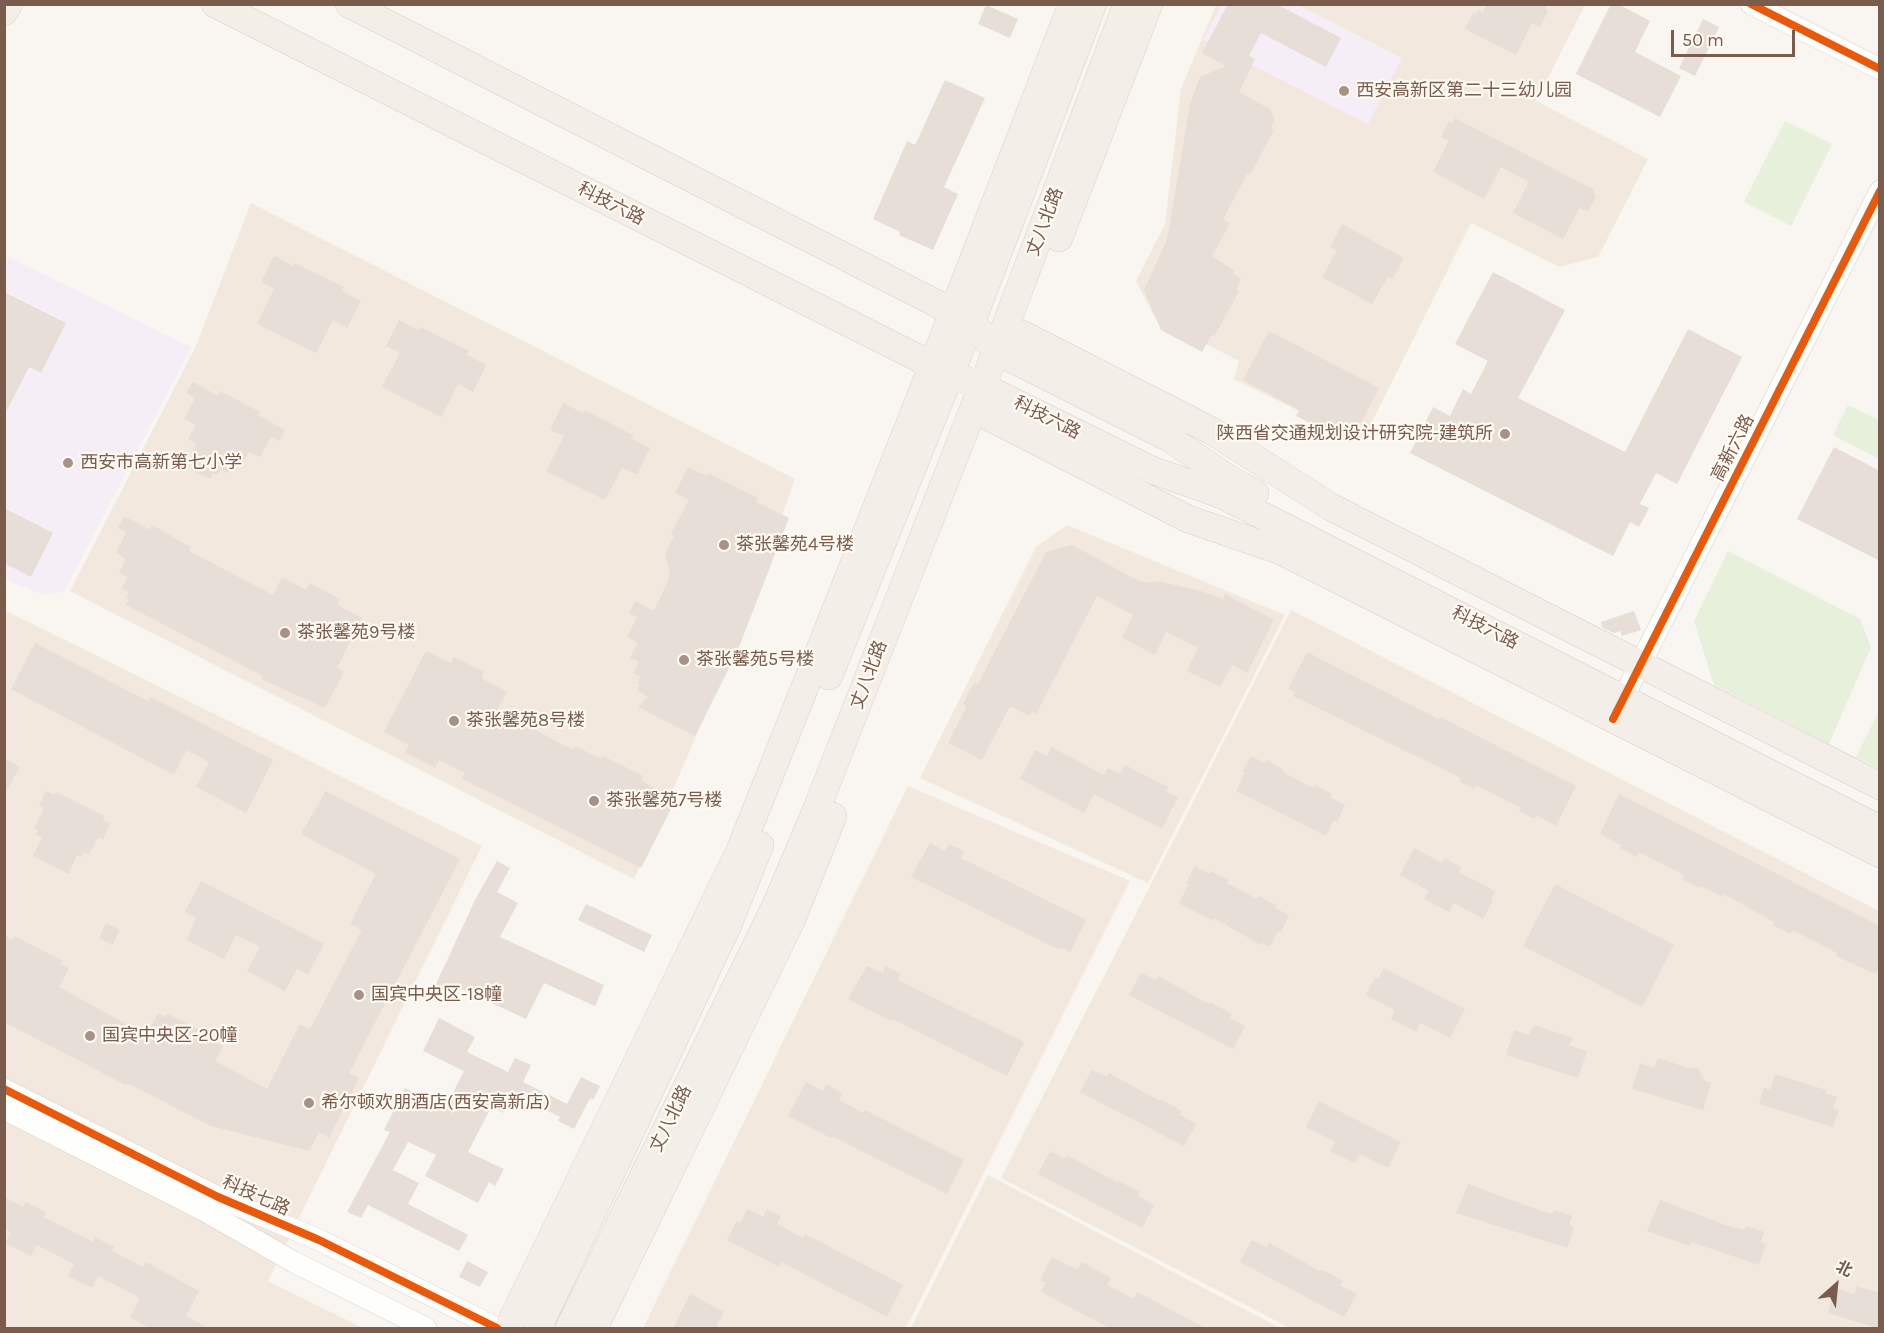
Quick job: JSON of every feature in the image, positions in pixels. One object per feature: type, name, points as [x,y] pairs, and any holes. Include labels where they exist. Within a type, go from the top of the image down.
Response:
[{"type":"main road","points":[[4,12],[9,4]]},
{"type":"main road","name":"科技六路","points":[[215,4],[941,369],[990,399],[1152,470],[1222,495],[1627,691],[1880,809]]},
{"type":"main road","name":"科技六路","points":[[349,4],[962,317],[1004,355],[1169,438],[1229,479],[1880,829]]},
{"type":"main road","points":[[508,1329],[740,850],[962,317],[1072,4]]},
{"type":"main road","name":"丈八北路","points":[[962,317],[1093,4]]},
{"type":"main road","name":"丈八北路","points":[[569,1329],[776,905],[990,399],[1127,4]]},
{"type":"main road","points":[[1004,355],[1022,334],[1149,4]]},
{"type":"main road","points":[[1022,334],[1212,431],[1627,691],[1880,854]]},
{"type":"main road","name":"丈八北路","points":[[538,1329],[728,925],[941,369]]},
{"type":"main road","points":[[594,1329],[792,919],[990,399]]},
{"type":"main road","points":[[1627,691],[1880,786]]},
{"type":"street","points":[[1751,4],[1880,69]]},
{"type":"street","name":"高新六路","points":[[1627,691],[1880,191]]},
{"type":"street","name":"科技七路","points":[[4,1089],[218,1197],[319,1240],[497,1329]]},
{"type":"street","name":"科技七路","points":[[4,1109],[205,1211],[294,1262],[426,1329]]},
{"type":"shaded area","points":[[1216,5],[1585,5],[1536,101],[1648,159],[1598,257],[1559,267],[1471,223],[1362,442],[1234,379],[1239,361],[1155,318],[1136,281],[1165,224],[1181,89]]},
{"type":"shaded area","name":"西安高新区第二十三幼儿园","points":[[1221,5],[1298,5],[1402,58],[1368,124],[1203,40]]},
{"type":"shaded area","points":[[251,203],[795,479],[734,649],[634,879],[70,591],[196,346]]},
{"type":"shaded area","name":"西安市高新第七小学","points":[[4,255],[191,347],[64,592],[43,595],[5,579]]},
{"type":"shaded area","points":[[1067,525],[1285,615],[1148,883],[920,778],[1036,547]]},
{"type":"shaded area","points":[[4,610],[482,846],[268,1281],[363,1328],[5,1328]]},
{"type":"shaded area","points":[[1291,610],[1879,911],[1879,1328],[1290,1328],[1001,1178]]},
{"type":"shaded area","points":[[908,786],[1130,881],[906,1328],[643,1328]]},
{"type":"shaded area","points":[[988,1175],[1280,1328],[911,1328]]},
{"type":"green space","points":[[1785,121],[1832,144],[1791,226],[1744,202]]},
{"type":"green space","points":[[1848,405],[1879,420],[1879,459],[1833,435]]},
{"type":"green space","points":[[1728,551],[1860,619],[1871,647],[1829,744],[1714,685],[1694,621]]},
{"type":"green space","points":[[1879,711],[1879,769],[1856,757]]},
{"type":"building","points":[[1228,4],[1276,4],[1341,38],[1326,67],[1261,33],[1249,56],[1255,59],[1239,92],[1270,109],[1275,120],[1271,128],[1274,130],[1223,219],[1230,223],[1212,256],[1234,271],[1233,273],[1241,279],[1236,290],[1239,291],[1230,308],[1202,352],[1161,330],[1144,290],[1167,240],[1190,104],[1200,77],[1226,66],[1202,53]]},
{"type":"building","points":[[1487,4],[1547,4],[1545,9],[1548,11],[1540,27],[1532,23],[1516,55],[1465,29],[1473,13],[1476,15],[1478,10],[1483,13]]},
{"type":"building","points":[[1611,4],[1618,4],[1650,21],[1635,52],[1681,76],[1660,117],[1576,74]]},
{"type":"building","points":[[986,5],[1018,19],[1010,38],[978,24]]},
{"type":"building","points":[[1703,19],[1719,27],[1695,76],[1679,68]]},
{"type":"building","points":[[945,80],[985,98],[944,187],[958,194],[933,250],[899,235],[900,232],[873,219],[907,141],[915,145]]},
{"type":"building","points":[[1455,118],[1595,190],[1593,194],[1596,196],[1588,212],[1580,208],[1563,239],[1513,213],[1529,182],[1501,167],[1484,199],[1433,172],[1449,141],[1441,137],[1449,121],[1453,123]]},
{"type":"building","points":[[1342,224],[1404,258],[1392,279],[1388,276],[1372,304],[1322,277],[1337,250],[1330,247]]},
{"type":"building","points":[[274,256],[344,287],[342,291],[361,301],[347,328],[333,320],[316,353],[257,324],[274,289],[261,282]]},
{"type":"building","name":"陕西省交通规划设计研究院-建筑所","points":[[1493,272],[1565,310],[1518,398],[1625,452],[1688,329],[1742,357],[1677,484],[1656,473],[1640,504],[1649,508],[1639,527],[1630,522],[1613,556],[1410,453],[1433,407],[1450,416],[1463,389],[1471,394],[1488,361],[1455,344]]},
{"type":"building","points":[[4,292],[66,323],[41,373],[29,367],[4,416]]},
{"type":"building","points":[[399,320],[418,330],[420,327],[469,351],[467,355],[486,365],[473,392],[458,384],[441,417],[382,387],[400,353],[386,346]]},
{"type":"building","points":[[1269,331],[1379,388],[1350,443],[1296,416],[1299,410],[1243,380]]},
{"type":"building","points":[[193,382],[218,396],[220,391],[260,412],[258,415],[285,430],[279,441],[271,437],[260,457],[249,452],[241,466],[234,462],[228,473],[221,469],[217,475],[213,473],[210,479],[194,471],[197,466],[194,464],[198,458],[191,454],[196,444],[188,439],[196,425],[184,419],[195,398],[186,393]]},
{"type":"building","points":[[563,403],[583,413],[584,410],[633,435],[631,438],[650,448],[637,475],[622,468],[605,500],[546,471],[564,436],[550,430]]},
{"type":"building","points":[[1834,447],[1880,471],[1880,561],[1797,519]]},
{"type":"building","points":[[688,467],[707,476],[708,473],[758,498],[756,502],[789,518],[737,652],[695,736],[638,707],[648,697],[637,690],[640,677],[633,673],[639,662],[630,658],[638,643],[627,637],[637,617],[629,613],[635,601],[654,611],[667,583],[670,573],[665,554],[674,536],[671,534],[689,500],[675,493]]},
{"type":"building","points":[[4,508],[53,533],[31,577],[4,563]]},
{"type":"building","points":[[124,516],[150,530],[152,525],[191,547],[189,551],[273,595],[282,577],[306,590],[310,583],[340,599],[337,605],[362,618],[337,668],[344,672],[325,708],[261,679],[263,676],[126,605],[129,592],[122,588],[128,577],[119,573],[126,559],[116,553],[126,532],[118,528]]},
{"type":"building","points":[[1072,545],[1139,581],[1151,583],[1157,581],[1201,591],[1223,599],[1225,594],[1274,620],[1247,673],[1232,665],[1220,687],[1187,671],[1198,648],[1166,632],[1155,655],[1122,638],[1133,615],[1097,596],[1036,714],[1032,711],[1029,716],[1010,706],[982,760],[948,743],[967,706],[963,704],[974,682],[978,684],[1046,552]]},
{"type":"building","points":[[1634,611],[1641,630],[1622,636],[1620,631],[1614,633],[1603,628],[1601,622]]},
{"type":"building","points":[[35,643],[148,701],[151,697],[273,760],[246,813],[196,787],[209,762],[186,750],[174,775],[11,689]]},
{"type":"building","points":[[426,651],[451,663],[454,657],[484,672],[481,678],[507,692],[497,710],[573,750],[575,746],[601,759],[603,756],[643,776],[641,781],[676,799],[641,868],[462,779],[465,773],[439,760],[435,768],[405,752],[409,745],[384,732]]},
{"type":"building","points":[[1307,652],[1576,786],[1556,826],[1536,815],[1534,819],[1519,811],[1521,808],[1476,785],[1474,789],[1459,781],[1461,778],[1293,696],[1295,692],[1288,689]]},
{"type":"building","points":[[1051,747],[1104,775],[1108,768],[1120,774],[1125,765],[1168,787],[1166,791],[1178,797],[1162,829],[1094,794],[1084,813],[1020,779],[1035,750],[1047,756]]},
{"type":"building","points":[[1251,756],[1265,763],[1266,760],[1313,788],[1315,785],[1332,794],[1330,797],[1345,805],[1337,822],[1334,820],[1326,836],[1236,791],[1245,773],[1242,772]]},
{"type":"building","points":[[4,758],[20,767],[4,795]]},
{"type":"building","points":[[46,791],[54,795],[56,792],[104,816],[103,820],[110,823],[103,839],[98,837],[89,855],[84,852],[81,857],[77,855],[68,874],[33,856],[42,837],[36,835],[39,830],[34,828],[44,808],[39,806]]},
{"type":"building","points":[[326,791],[460,859],[349,1073],[359,1078],[329,1138],[319,1132],[309,1151],[211,1126],[4,1022],[4,935],[13,940],[14,936],[63,961],[61,964],[69,968],[59,987],[146,1035],[158,1013],[166,1017],[168,1014],[217,1039],[214,1042],[223,1046],[215,1061],[267,1089],[300,1024],[310,1029],[362,930],[350,924],[376,874],[301,834]]},
{"type":"building","points":[[1619,794],[1880,926],[1880,966],[1875,974],[1836,956],[1837,953],[1793,930],[1790,934],[1773,925],[1774,922],[1724,894],[1722,897],[1701,886],[1699,888],[1682,879],[1684,875],[1639,852],[1637,857],[1600,834]]},
{"type":"building","points":[[930,843],[945,851],[949,844],[964,851],[961,858],[1086,920],[1070,952],[1061,947],[1060,950],[911,877]]},
{"type":"building","points":[[1414,848],[1442,863],[1445,858],[1462,868],[1459,872],[1495,891],[1483,919],[1454,903],[1449,912],[1424,899],[1429,891],[1400,875]]},
{"type":"building","points":[[497,861],[510,868],[497,892],[518,903],[500,937],[604,985],[595,1006],[544,983],[526,1019],[453,985],[449,993],[435,986],[476,898]]},
{"type":"building","points":[[1195,866],[1209,874],[1211,871],[1229,880],[1227,883],[1257,899],[1259,896],[1289,915],[1281,932],[1278,931],[1270,947],[1262,943],[1261,945],[1214,918],[1213,921],[1179,903]]},
{"type":"building","points":[[201,881],[324,944],[308,974],[297,969],[285,991],[247,971],[260,947],[236,935],[224,959],[187,940],[196,918],[185,912]]},
{"type":"building","points":[[1555,884],[1674,945],[1642,1007],[1523,946]]},
{"type":"building","points":[[586,904],[652,935],[644,952],[578,920]]},
{"type":"building","points":[[106,923],[120,930],[112,945],[99,938]]},
{"type":"building","points":[[867,966],[883,973],[886,966],[901,974],[898,980],[1024,1042],[1007,1076],[848,999]]},
{"type":"building","points":[[1384,968],[1465,1009],[1450,1038],[1420,1023],[1416,1032],[1391,1019],[1395,1010],[1366,995],[1375,977],[1378,979]]},
{"type":"building","points":[[1141,973],[1156,980],[1158,976],[1232,1014],[1229,1018],[1245,1026],[1233,1049],[1129,995]]},
{"type":"building","points":[[439,1018],[475,1037],[467,1052],[508,1072],[515,1058],[531,1065],[523,1082],[567,1104],[581,1077],[600,1086],[593,1100],[590,1098],[574,1129],[558,1121],[560,1117],[516,1095],[513,1096],[504,1113],[491,1107],[468,1152],[504,1169],[495,1186],[489,1182],[478,1203],[425,1176],[436,1155],[408,1142],[393,1170],[419,1183],[408,1204],[468,1235],[459,1251],[368,1205],[361,1218],[347,1212],[390,1132],[384,1130],[405,1088],[445,1108],[464,1071],[423,1051]]},
{"type":"building","points":[[1534,1025],[1573,1038],[1569,1045],[1587,1051],[1578,1078],[1506,1055],[1514,1030],[1529,1035]]},
{"type":"building","points":[[1658,1058],[1691,1069],[1697,1067],[1705,1081],[1711,1083],[1703,1110],[1632,1089],[1640,1063],[1654,1068]]},
{"type":"building","points":[[1092,1070],[1107,1077],[1109,1073],[1182,1111],[1180,1115],[1196,1124],[1184,1146],[1080,1092]]},
{"type":"building","points":[[1775,1074],[1826,1090],[1825,1093],[1837,1097],[1833,1109],[1839,1110],[1833,1127],[1759,1104],[1764,1088],[1770,1090]]},
{"type":"building","points":[[806,1082],[823,1091],[826,1084],[842,1093],[839,1100],[863,1113],[865,1110],[964,1160],[947,1194],[788,1116]]},
{"type":"building","points":[[1319,1101],[1401,1142],[1388,1168],[1359,1154],[1355,1163],[1330,1151],[1335,1142],[1306,1127]]},
{"type":"building","points":[[1050,1151],[1065,1159],[1067,1155],[1118,1183],[1119,1181],[1140,1192],[1138,1196],[1154,1205],[1142,1228],[1038,1174]]},
{"type":"building","points":[[1468,1184],[1552,1214],[1554,1210],[1572,1216],[1569,1225],[1574,1228],[1567,1248],[1456,1213]]},
{"type":"building","points":[[4,1197],[23,1207],[26,1202],[46,1212],[43,1217],[93,1242],[95,1237],[114,1247],[112,1251],[143,1267],[146,1262],[199,1291],[186,1316],[210,1329],[151,1329],[130,1317],[140,1298],[98,1276],[92,1288],[68,1276],[74,1264],[37,1245],[31,1256],[5,1243],[11,1232],[4,1229]]},
{"type":"building","points":[[1660,1200],[1728,1226],[1745,1230],[1746,1226],[1764,1232],[1761,1242],[1766,1244],[1759,1265],[1691,1242],[1690,1246],[1647,1231]]},
{"type":"building","points":[[747,1209],[763,1217],[767,1209],[781,1216],[777,1224],[803,1238],[805,1234],[903,1285],[887,1317],[781,1262],[779,1267],[727,1240],[737,1221],[740,1223]]},
{"type":"building","points":[[1252,1240],[1267,1248],[1269,1243],[1343,1281],[1340,1285],[1357,1294],[1344,1317],[1240,1262]]},
{"type":"building","points":[[1052,1257],[1077,1270],[1082,1262],[1111,1278],[1107,1285],[1134,1299],[1137,1292],[1207,1329],[1111,1329],[1041,1292],[1046,1283],[1040,1280]]},
{"type":"building","points":[[467,1261],[488,1272],[480,1287],[459,1277]]},
{"type":"building","points":[[1857,1286],[1880,1293],[1880,1329],[1828,1313],[1835,1288],[1854,1294]]},
{"type":"building","points":[[690,1294],[724,1312],[715,1329],[673,1329]]},
{"type":"cycle path","points":[[1751,4],[1880,69]]},
{"type":"cycle path","points":[[1613,719],[1880,191]]},
{"type":"cycle path","points":[[4,1089],[218,1197],[319,1240],[497,1328]]},
{"type":"place","name":"西安高新区第二十三幼儿园","points":[[1344,91]]},
{"type":"place","name":"陕西省交通规划设计研究院-建筑所","points":[[1505,434]]},
{"type":"place","name":"西安市高新第七小学","points":[[68,463]]},
{"type":"place","name":"茶张馨苑4号楼","points":[[724,545]]},
{"type":"place","name":"茶张馨苑9号楼","points":[[285,633]]},
{"type":"place","name":"茶张馨苑5号楼","points":[[684,660]]},
{"type":"place","name":"茶张馨苑8号楼","points":[[454,721]]},
{"type":"place","name":"茶张馨苑7号楼","points":[[594,801]]},
{"type":"place","name":"国宾中央区-18幢","points":[[359,995]]},
{"type":"place","name":"国宾中央区-20幢","points":[[90,1036]]},
{"type":"place","name":"希尔顿欢朋酒店(西安高新店)","points":[[309,1103]]}]
